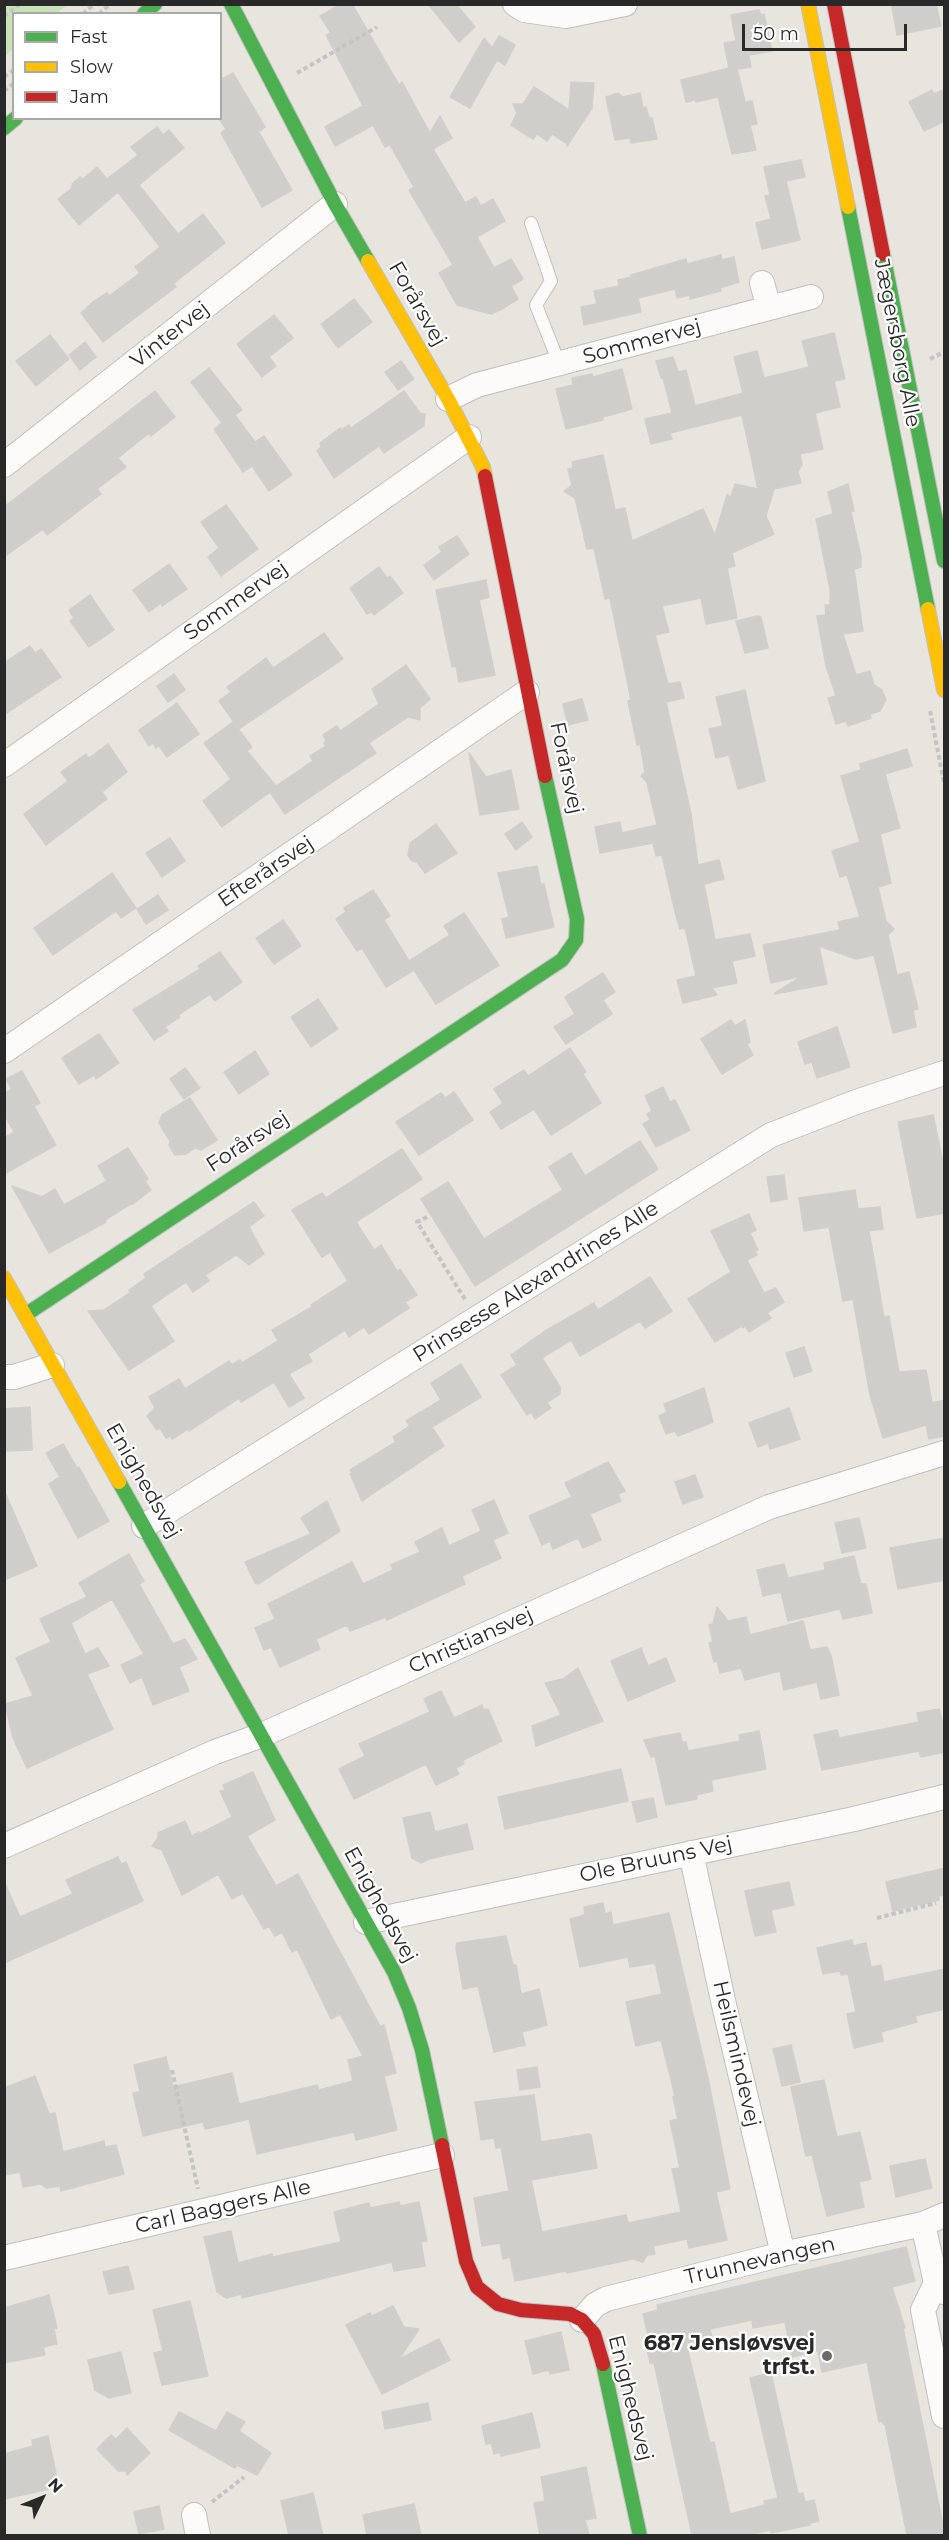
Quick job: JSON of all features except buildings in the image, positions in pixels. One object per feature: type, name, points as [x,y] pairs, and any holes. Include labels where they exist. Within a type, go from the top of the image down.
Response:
[{"type":"street","name":"Forårsvej","points":[[25,1315],[562,960],[576,940],[578,920],[527,692],[483,467],[448,399],[335,204],[231,4]]},
{"type":"street","points":[[514,4],[524,10],[566,16],[625,4]]},
{"type":"street","name":"Jægersborg Alle","points":[[808,4],[945,690]]},
{"type":"street","name":"Jægersborg Alle","points":[[834,4],[945,560]]},
{"type":"street","name":"Vintervej","points":[[4,465],[335,204]]},
{"type":"street","points":[[762,283],[769,308]]},
{"type":"street","name":"Sommervej","points":[[448,399],[477,385],[811,297]]},
{"type":"street","name":"Sommervej","points":[[4,765],[469,437]]},
{"type":"street","points":[[920,564],[945,560]]},
{"type":"street","name":"Efterårsvej","points":[[4,1051],[527,692]]},
{"type":"street","name":"Prinsesse Alexandrines Alle","points":[[144,1526],[771,1135],[856,1102],[945,1073]]},
{"type":"street","name":"Enighedsvej","points":[[4,1278],[394,1972],[409,2008],[422,2050],[442,2155],[466,2261],[477,2287],[498,2304],[521,2310],[570,2313],[582,2320],[594,2334],[601,2352],[640,2535]]},
{"type":"street","points":[[4,1377],[14,1377],[52,1365]]},
{"type":"street","name":"Christiansvej","points":[[4,1846],[215,1752],[262,1735],[769,1507],[945,1453]]},
{"type":"street","name":"Ole Bruuns Vej","points":[[366,1922],[845,1821],[945,1797]]},
{"type":"street","name":"Heilsmindevej","points":[[691,1853],[724,2006],[783,2254]]},
{"type":"street","name":"Carl Baggers Alle","points":[[4,2258],[442,2155]]},
{"type":"street","name":"Trunnevangen","points":[[582,2320],[595,2305],[606,2298],[783,2254],[923,2224],[945,2215]]},
{"type":"street","points":[[923,2224],[940,2288],[923,2310],[945,2416]]},
{"type":"lane","points":[[531,223],[551,281],[536,305],[559,363]]},
{"type":"path","points":[[4,16],[20,4]]},
{"type":"path","points":[[275,86],[377,27]]},
{"type":"path","points":[[427,1217],[417,1222],[477,1319]]},
{"type":"path","points":[[878,1918],[936,1903]]},
{"type":"path","points":[[172,2070],[203,2212]]},
{"type":"path","points":[[196,2525],[244,2476]]},
{"type":"green space","points":[[5,4],[67,4],[58,12],[12,12],[12,50],[5,56]]},
{"type":"traffic: fast","points":[[146,12],[155,4]]},
{"type":"traffic: fast","points":[[231,4],[335,204],[368,261]]},
{"type":"traffic: fast","points":[[4,128],[14,120]]},
{"type":"traffic: fast","points":[[848,207],[928,609]]},
{"type":"traffic: fast","points":[[883,254],[944,561]]},
{"type":"traffic: fast","points":[[25,1315],[562,960],[576,940],[577,919],[545,776]]},
{"type":"traffic: fast","points":[[119,1482],[394,1972],[409,2008],[422,2050],[442,2145]]},
{"type":"traffic: fast","points":[[603,2364],[640,2536]]},
{"type":"traffic: slow","points":[[808,4],[848,207]]},
{"type":"traffic: slow","points":[[368,261],[448,399],[483,467],[485,476]]},
{"type":"traffic: slow","points":[[928,609],[944,690]]},
{"type":"traffic: slow","points":[[4,1278],[119,1482]]},
{"type":"traffic: jam","points":[[834,4],[883,254]]},
{"type":"traffic: jam","points":[[485,476],[545,776]]},
{"type":"traffic: jam","points":[[442,2145],[466,2261],[477,2287],[498,2304],[521,2310],[570,2314],[582,2320],[594,2334],[603,2364]]},
{"type":"place","name":"687 Jensløvsvej trfst.","points":[[827,2356]]}]
